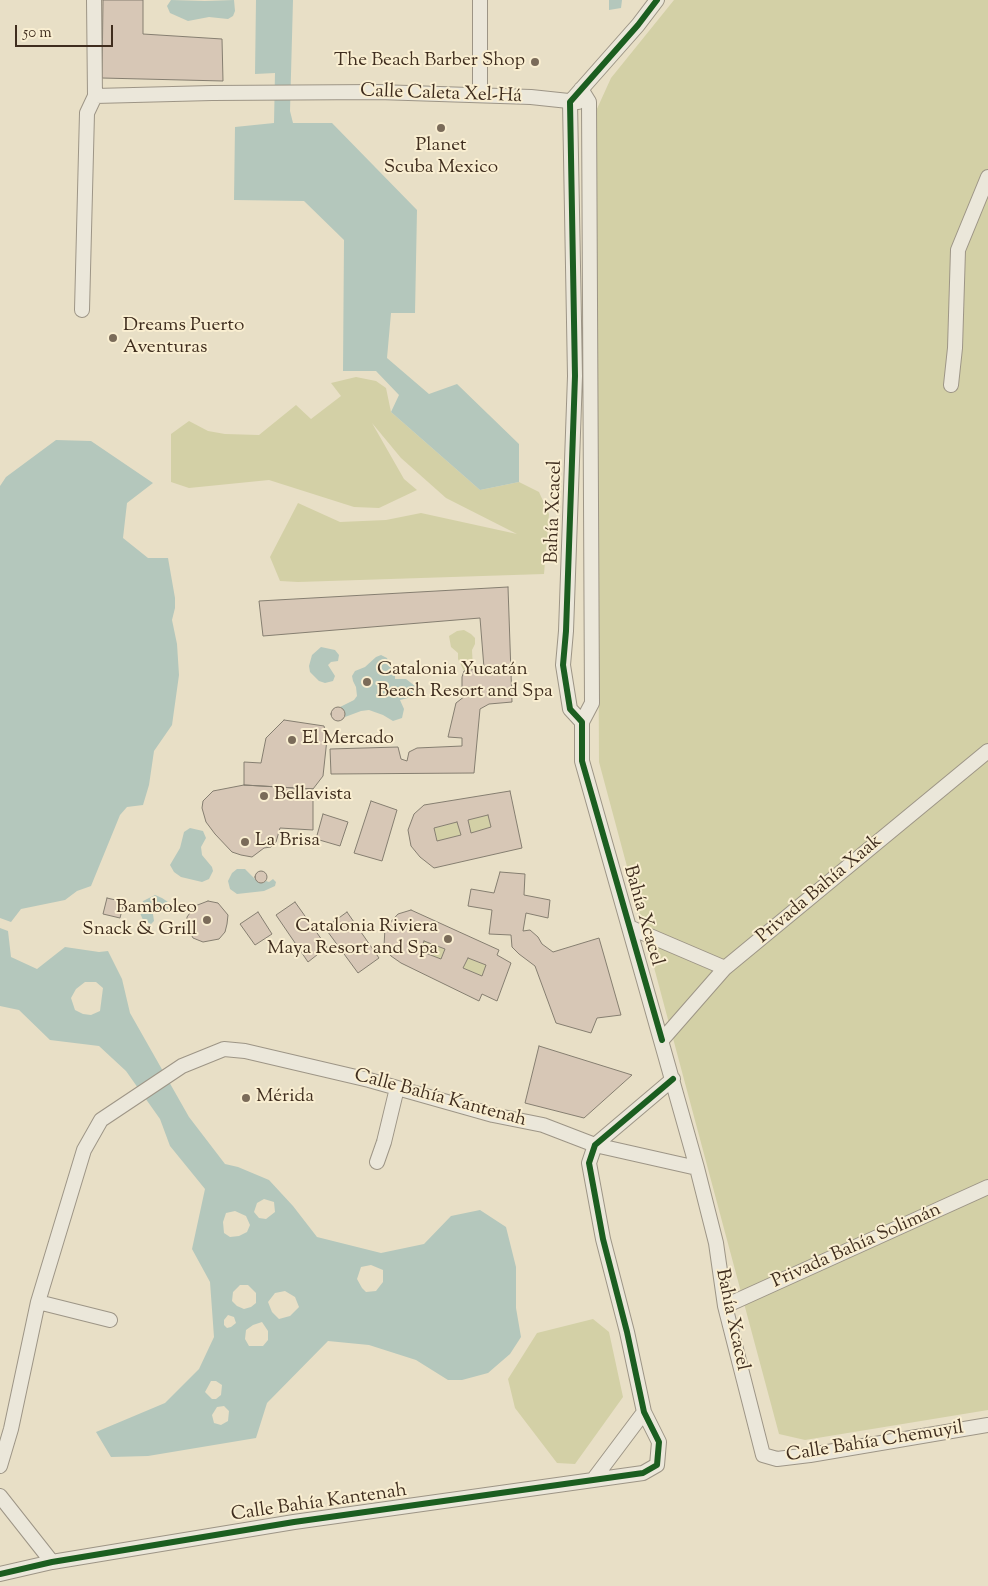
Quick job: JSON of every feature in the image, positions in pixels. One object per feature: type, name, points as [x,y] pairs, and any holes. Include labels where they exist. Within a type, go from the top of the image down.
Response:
[{"type":"street","points":[[82,310],[87,113],[95,96],[94,0]]},
{"type":"street","points":[[480,0],[480,95]]},
{"type":"street","points":[[570,102],[638,25],[657,0]]},
{"type":"street","points":[[581,89],[589,102]]},
{"type":"street","name":"Calle Caleta Xel-Há","points":[[95,96],[378,92],[531,97],[570,102],[589,102]]},
{"type":"street","name":"Bahía Xcacel","points":[[570,102],[575,376],[566,631],[563,665],[570,710],[582,722]]},
{"type":"street","name":"Bahía Xcacel","points":[[589,102],[592,703],[582,722],[582,761],[697,1168],[716,1243],[725,1306],[763,1455]]},
{"type":"street","points":[[951,385],[955,348],[958,250],[988,178]]},
{"type":"street","name":"Privada Bahía Xaak","points":[[662,1040],[726,968],[988,751]]},
{"type":"street","points":[[629,927],[726,968]]},
{"type":"street","name":"Calle Bahía Kantenah","points":[[38,1302],[84,1150],[101,1120],[182,1066],[224,1049],[245,1051],[397,1088],[493,1115],[543,1125],[596,1145],[697,1168]]},
{"type":"street","points":[[593,1480],[644,1412],[627,1332],[603,1239],[589,1163],[596,1145],[673,1079]]},
{"type":"street","points":[[377,1162],[384,1142],[397,1088]]},
{"type":"street","name":"Privada Bahía Solimán","points":[[725,1306],[988,1187]]},
{"type":"street","points":[[0,1466],[11,1429],[38,1302],[110,1320]]},
{"type":"street","name":"Calle Bahía Kantenah","points":[[0,1574],[52,1562],[294,1522],[643,1473],[657,1465],[659,1442],[644,1412]]},
{"type":"street","name":"Calle Bahía Chemuyil","points":[[763,1455],[777,1459],[810,1455],[988,1425]]},
{"type":"street","points":[[0,1496],[52,1562]]},
{"type":"shaded area","points":[[171,0],[234,0],[235,11],[233,16],[228,19],[209,17],[188,21],[170,13],[167,6]]},
{"type":"shaded area","points":[[256,0],[293,0],[290,111],[293,123],[332,123],[417,210],[415,313],[391,313],[387,358],[429,394],[457,384],[519,444],[519,482],[480,490],[391,412],[399,395],[376,371],[343,371],[344,240],[304,201],[234,200],[235,127],[274,123],[275,73],[255,74]]},
{"type":"shaded area","points":[[609,0],[622,0],[621,8],[609,10]]},
{"type":"shaded area","points":[[674,0],[988,0],[988,1410],[805,1440],[779,1434],[599,762],[596,111],[611,78]]},
{"type":"shaded area","points":[[356,377],[376,381],[386,388],[391,412],[480,490],[519,482],[539,492],[549,514],[544,574],[280,581],[270,557],[298,503],[340,522],[386,520],[421,513],[517,534],[446,498],[401,458],[372,423],[404,479],[417,490],[379,508],[354,507],[269,480],[189,488],[171,482],[171,434],[189,421],[208,431],[225,434],[259,435],[296,405],[311,419],[341,396],[331,383]]},
{"type":"shaded area","points":[[56,440],[91,441],[153,483],[127,503],[123,538],[148,558],[168,558],[175,598],[172,620],[177,644],[179,675],[172,725],[154,751],[149,785],[143,805],[127,807],[120,815],[91,886],[77,891],[65,900],[21,909],[11,922],[0,918],[0,486],[6,477]]},
{"type":"shaded area","points":[[464,630],[475,638],[475,644],[472,650],[473,669],[464,671],[458,659],[458,653],[451,647],[449,636],[457,631]]},
{"type":"shaded area","points":[[321,647],[335,650],[339,655],[338,661],[331,662],[328,665],[335,676],[333,681],[325,683],[319,681],[310,672],[309,666],[312,655]]},
{"type":"shaded area","points":[[381,655],[387,658],[390,667],[395,670],[395,679],[406,679],[415,686],[415,694],[412,697],[400,700],[404,709],[402,718],[393,721],[369,710],[345,717],[345,712],[340,707],[354,700],[357,696],[352,676],[355,671],[365,667]]},
{"type":"shaded area","points":[[488,815],[491,827],[471,833],[468,820]]},
{"type":"shaded area","points":[[457,822],[461,835],[437,841],[434,828]]},
{"type":"shaded area","points":[[190,828],[203,831],[206,838],[201,847],[202,855],[213,871],[209,879],[202,882],[181,877],[174,872],[170,865],[180,848],[184,832]]},
{"type":"shaded area","points":[[237,869],[245,869],[259,883],[269,882],[273,879],[276,882],[275,886],[264,891],[237,894],[230,889],[228,881],[232,873]]},
{"type":"shaded area","points":[[155,895],[168,902],[168,908],[166,910],[154,911],[154,921],[151,924],[143,920],[140,913],[143,901]]},
{"type":"shaded area","points":[[0,928],[8,931],[11,957],[37,969],[65,947],[99,952],[108,951],[122,979],[130,1013],[189,1117],[225,1164],[238,1167],[269,1180],[293,1206],[317,1237],[381,1253],[424,1244],[451,1216],[480,1210],[506,1227],[516,1267],[516,1308],[521,1337],[510,1354],[488,1373],[462,1380],[448,1380],[416,1360],[369,1345],[328,1341],[267,1403],[256,1438],[148,1456],[111,1457],[96,1432],[165,1403],[199,1369],[214,1337],[210,1282],[192,1249],[205,1189],[170,1146],[160,1119],[126,1071],[99,1046],[50,1040],[19,1010],[0,1006]],"holes":[[[85,982],[96,982],[103,988],[100,1011],[91,1015],[75,1010],[71,998],[76,989]],[[264,1199],[274,1202],[275,1212],[266,1219],[259,1218],[254,1212],[257,1203]],[[235,1211],[246,1216],[250,1225],[247,1232],[239,1236],[230,1237],[224,1233],[223,1222],[226,1213]],[[371,1265],[383,1270],[383,1282],[376,1291],[366,1292],[357,1279],[361,1267]],[[240,1285],[248,1285],[256,1293],[256,1303],[244,1309],[232,1301],[233,1292]],[[285,1291],[295,1297],[299,1307],[290,1316],[279,1319],[272,1312],[268,1302],[275,1293]],[[228,1315],[234,1317],[236,1323],[227,1328],[224,1325],[224,1320]],[[262,1322],[268,1331],[268,1340],[263,1346],[249,1346],[245,1339],[246,1330]],[[211,1381],[216,1381],[222,1385],[221,1395],[216,1399],[212,1399],[205,1392]],[[224,1406],[229,1411],[228,1421],[221,1425],[214,1423],[212,1415],[217,1407]]]},
{"type":"shaded area","points":[[424,941],[445,949],[441,959],[420,951]]},
{"type":"shaded area","points":[[468,958],[486,965],[482,976],[463,968]]},
{"type":"shaded area","points":[[593,1319],[609,1332],[623,1397],[575,1464],[557,1463],[515,1408],[508,1379],[537,1333]]},
{"type":"building","points":[[103,0],[143,0],[143,34],[222,39],[223,81],[102,78]]},
{"type":"building","points":[[508,587],[512,702],[489,704],[480,709],[474,773],[331,774],[330,749],[398,747],[401,759],[407,761],[409,752],[417,748],[462,746],[462,738],[448,737],[456,703],[465,696],[462,691],[464,671],[484,668],[480,618],[263,636],[259,601]]},
{"type":"building","points":[[335,707],[341,707],[345,714],[341,721],[335,721],[331,717],[331,711]]},
{"type":"building","points":[[284,720],[324,726],[327,739],[323,776],[313,789],[244,785],[244,762],[261,763],[266,738]]},
{"type":"building","points":[[244,785],[313,789],[313,830],[280,828],[276,842],[271,847],[264,848],[252,857],[232,852],[206,822],[202,808],[203,801],[213,791]]},
{"type":"building","points":[[510,791],[522,848],[434,868],[420,857],[411,846],[408,830],[414,814],[424,805]],"holes":[[[488,815],[491,827],[471,833],[468,820]],[[457,822],[461,835],[437,841],[434,828]]]},
{"type":"building","points":[[371,801],[397,810],[382,861],[354,853]]},
{"type":"building","points":[[323,814],[348,822],[340,846],[316,839]]},
{"type":"building","points":[[259,871],[263,871],[267,877],[263,883],[259,883],[255,879],[255,875]]},
{"type":"building","points":[[500,872],[525,874],[524,895],[550,900],[548,918],[526,913],[523,931],[530,930],[538,937],[542,944],[553,952],[599,938],[621,1015],[597,1018],[591,1033],[556,1023],[535,966],[512,947],[511,935],[489,934],[492,910],[468,906],[471,889],[494,893]]},
{"type":"building","points":[[107,898],[124,902],[120,918],[103,914]]},
{"type":"building","name":"Bamboleo Snack & Grill","points":[[208,901],[218,903],[228,915],[227,924],[225,932],[219,939],[203,942],[193,938],[187,927],[187,917],[195,906]]},
{"type":"building","points":[[295,902],[327,947],[308,962],[276,915]]},
{"type":"building","points":[[411,910],[499,950],[497,955],[511,963],[497,1001],[482,994],[479,1001],[401,963],[391,956],[384,946],[385,928],[398,914]],"holes":[[[424,941],[445,949],[441,959],[420,951]],[[468,958],[486,965],[482,976],[463,968]]]},
{"type":"building","points":[[258,912],[272,934],[255,945],[240,924]]},
{"type":"building","points":[[347,912],[379,958],[358,973],[325,928]]},
{"type":"building","points":[[539,1046],[632,1075],[584,1118],[525,1103]]},
{"type":"cycle path","points":[[657,0],[638,25],[570,102],[575,376],[566,631],[563,665],[570,709],[582,722],[582,761],[662,1040]]},
{"type":"cycle path","points":[[0,1574],[52,1562],[294,1522],[643,1473],[657,1465],[659,1442],[644,1412],[627,1332],[603,1239],[589,1163],[595,1145],[673,1079]]},
{"type":"place","name":"The Beach Barber Shop","points":[[535,62]]},
{"type":"place","name":"Planet Scuba Mexico","points":[[441,128]]},
{"type":"place","name":"Dreams Puerto Aventuras","points":[[113,338]]},
{"type":"place","name":"Catalonia Yucatán Beach Resort and Spa","points":[[367,682]]},
{"type":"place","name":"El Mercado","points":[[292,740]]},
{"type":"place","name":"Bellavista","points":[[264,796]]},
{"type":"place","name":"La Brisa","points":[[245,842]]},
{"type":"place","name":"Bamboleo Snack & Grill","points":[[207,920]]},
{"type":"place","name":"Catalonia Riviera Maya Resort and Spa","points":[[448,939]]},
{"type":"place","name":"Mérida","points":[[246,1098]]}]
